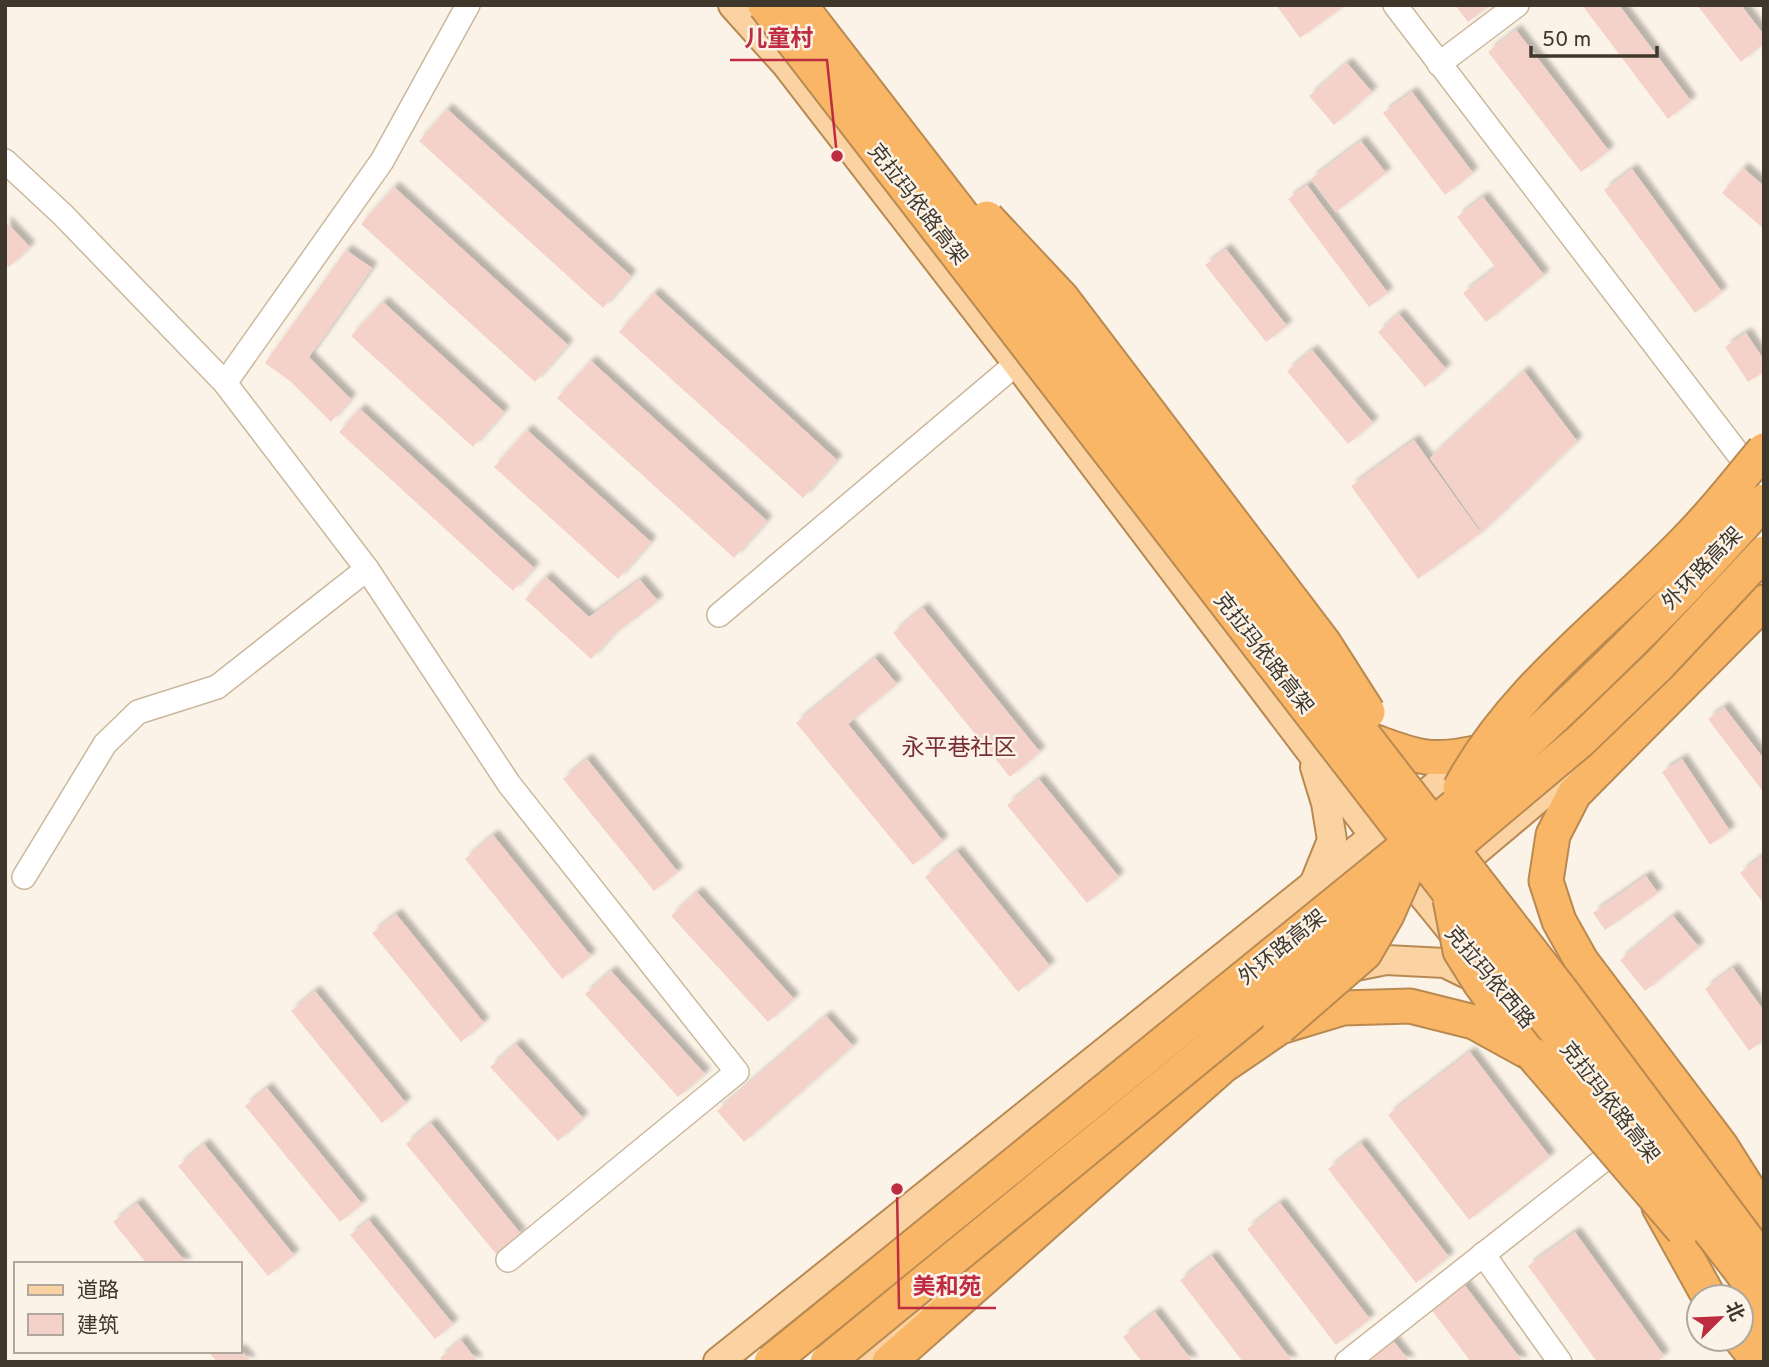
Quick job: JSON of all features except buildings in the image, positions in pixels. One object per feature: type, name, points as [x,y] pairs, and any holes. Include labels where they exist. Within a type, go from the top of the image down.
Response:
[{"type":"highway","name":"克拉玛依路高架","points":[[765,5],[1764,1301]]},
{"type":"highway","name":"克拉玛依路高架","points":[[800,6],[1563,993],[1764,1262]]},
{"type":"highway","points":[[800,6],[956,184],[1062,298],[1325,643],[1396,758],[1413,808],[1409,865],[1393,902],[1365,953],[1280,1027],[1223,1066],[889,1362]]},
{"type":"highway","points":[[1728,1283],[1532,1054],[1460,951],[1450,910],[1447,831],[1455,798],[1470,768],[1520,704],[1574,647],[1694,532],[1764,450]]},
{"type":"highway","name":"外环路高架","points":[[771,1362],[1481,785],[1558,715],[1725,547],[1763,490]]},
{"type":"highway","name":"外环路高架","points":[[827,1362],[1011,1213],[1580,741],[1659,665],[1764,553]]},
{"type":"highway","points":[[1764,602],[1574,794],[1553,835],[1546,881],[1559,921],[1582,962],[1721,1146],[1764,1213]]},
{"type":"highway","points":[[1370,740],[1414,756],[1430,758],[1448,758],[1475,752]]},
{"type":"highway","points":[[1280,1027],[1343,1008],[1409,1006],[1474,1021],[1532,1054]]},
{"type":"highway","points":[[1615,1125],[1701,1283]]},
{"type":"main road","name":"克拉玛依西路","points":[[733,5],[786,64],[1017,363],[1374,835],[1678,1200],[1764,1315]]},
{"type":"main road","name":"克拉玛依西路","points":[[815,5],[871,88],[1464,862],[1764,1270]]},
{"type":"main road","points":[[718,1362],[1417,802],[1552,690],[1763,490]]},
{"type":"main road","points":[[860,1362],[1464,862],[1623,726],[1764,584]]},
{"type":"main road","points":[[1309,748],[1326,803],[1332,840],[1314,883]]},
{"type":"main road","points":[[1331,971],[1386,960],[1445,962],[1502,990]]},
{"type":"street","points":[[225,383],[382,161],[468,5]]},
{"type":"street","points":[[1395,5],[1763,490]]},
{"type":"street","points":[[1439,64],[1517,5]]},
{"type":"street","points":[[5,162],[63,215],[225,383],[367,569],[509,784],[737,1072],[508,1261]]},
{"type":"street","points":[[719,615],[1017,363]]},
{"type":"street","points":[[24,877],[105,744],[138,712],[217,687],[367,569]]},
{"type":"street","points":[[1347,1362],[1602,1161]]},
{"type":"street","points":[[1483,1254],[1560,1362]]},
{"type":"place","name":"儿童村","points":[[837,156]]},
{"type":"place","name":"美和苑","points":[[897,1189]]},
{"type":"district","name":"永平巷社区","points":[[959,747]]}]
